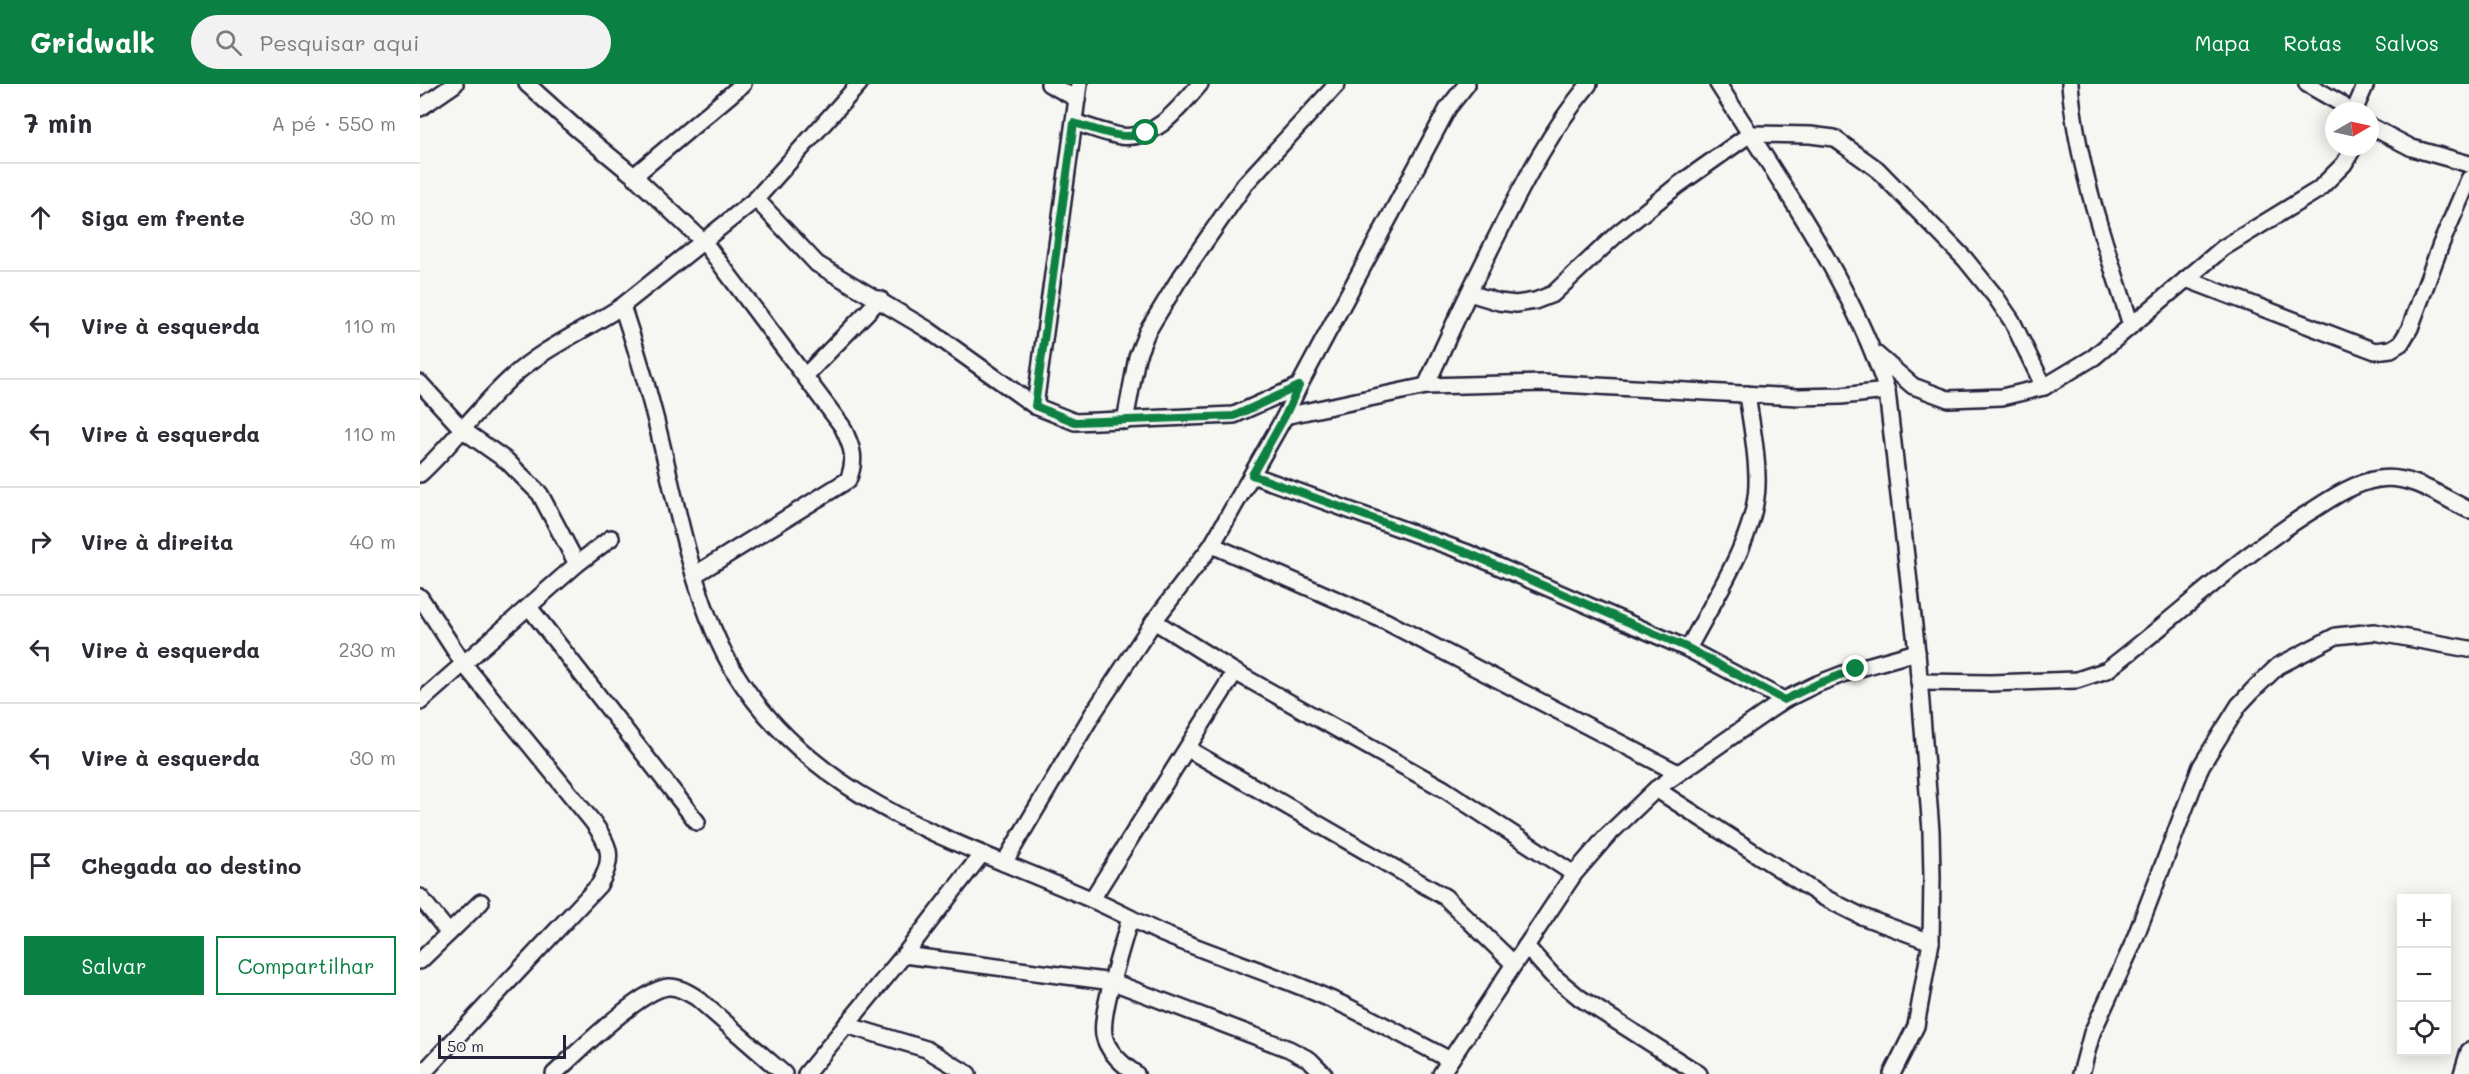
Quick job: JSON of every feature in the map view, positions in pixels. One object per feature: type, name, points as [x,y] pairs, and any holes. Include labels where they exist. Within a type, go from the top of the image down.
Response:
[{"type":"street","points":[[420,108],[455,84]]},
{"type":"street","points":[[527,84],[634,176],[705,242],[842,426],[852,446],[854,457],[848,480],[696,574]]},
{"type":"street","points":[[634,176],[743,84]]},
{"type":"street","points":[[420,474],[513,376],[552,347],[622,306],[756,199],[859,84]]},
{"type":"street","points":[[1035,406],[1078,92],[1049,84]]},
{"type":"street","points":[[1074,123],[1119,136],[1137,137],[1162,124],[1200,84]]},
{"type":"street","points":[[1125,420],[1137,357],[1147,332],[1178,281],[1245,184],[1337,84]]},
{"type":"street","points":[[1004,862],[1092,715],[1154,621],[1212,545],[1285,416],[1448,108],[1467,84]]},
{"type":"street","points":[[1426,386],[1468,293],[1530,169],[1567,109],[1589,84]]},
{"type":"street","points":[[1718,84],[1859,317],[1887,391],[1917,652],[1931,831],[1931,942],[1916,1026],[1892,1074]]},
{"type":"street","points":[[2070,84],[2076,129],[2090,190],[2132,325]]},
{"type":"street","points":[[2307,84],[2320,88],[2338,102]]},
{"type":"street","points":[[2358,102],[2366,84]]},
{"type":"street","points":[[2379,131],[2412,148],[2469,164]]},
{"type":"street","points":[[1468,293],[1499,302],[1516,304],[1535,301],[1552,294],[1618,233],[1678,185],[1750,134],[1810,135],[1834,138],[1877,169],[1965,259],[2012,321],[2044,387]]},
{"type":"street","points":[[1874,353],[1913,386],[1948,399],[2002,397],[2044,387],[2094,357],[2223,248],[2318,190],[2344,164],[2349,156]]},
{"type":"street","points":[[2186,279],[2375,351],[2391,349],[2401,343],[2410,328],[2440,244],[2469,179]]},
{"type":"street","points":[[756,199],[817,264],[880,299],[947,343],[1035,406],[1075,422],[1234,416],[1299,386]]},
{"type":"street","points":[[805,376],[880,299]]},
{"type":"street","points":[[622,306],[644,373],[677,513],[715,632],[734,670],[777,727],[807,756],[854,792],[925,831],[981,855],[1004,862],[1162,933],[1347,1007],[1450,1060]]},
{"type":"street","points":[[1285,416],[1426,386],[1543,382],[1798,397],[1841,396],[1887,391]]},
{"type":"street","points":[[420,383],[463,430],[507,461],[540,494],[577,564]]},
{"type":"street","points":[[1688,648],[1743,542],[1755,506],[1758,485],[1747,394]]},
{"type":"street","points":[[1252,475],[1468,553],[1688,648],[1784,700]]},
{"type":"street","points":[[1919,682],[2077,680],[2107,670],[2272,536],[2334,497],[2361,484],[2381,478],[2410,482],[2469,510]]},
{"type":"street","points":[[420,702],[577,564],[611,538]]},
{"type":"street","points":[[1212,545],[1384,621],[1678,772]]},
{"type":"street","points":[[420,597],[463,663],[603,836],[610,858],[607,872],[600,885],[422,1074]]},
{"type":"street","points":[[529,607],[697,822]]},
{"type":"street","points":[[1154,621],[1235,672],[1444,789],[1574,874]]},
{"type":"street","points":[[2081,1074],[2092,1033],[2132,946],[2201,766],[2234,714],[2252,691],[2278,666],[2336,636],[2374,632],[2469,649]]},
{"type":"street","points":[[1441,1074],[1574,874],[1606,837],[1656,789],[1784,700],[1856,669],[1917,652]]},
{"type":"street","points":[[1092,900],[1235,672]]},
{"type":"street","points":[[1188,749],[1445,897],[1514,964]]},
{"type":"street","points":[[1656,789],[1823,897],[1861,916],[1931,942]]},
{"type":"street","points":[[806,1074],[904,955],[981,855]]},
{"type":"street","points":[[420,897],[449,933]]},
{"type":"street","points":[[420,962],[481,902]]},
{"type":"street","points":[[1130,918],[1106,1010],[1104,1035],[1108,1046],[1118,1059],[1136,1074]]},
{"type":"street","points":[[1527,946],[1552,975],[1580,998],[1699,1074]]},
{"type":"street","points":[[904,955],[1113,982],[1289,1049],[1310,1060],[1324,1074]]},
{"type":"street","points":[[554,1074],[621,1013],[653,992],[667,987],[683,990],[697,998],[784,1074]]},
{"type":"street","points":[[846,1025],[926,1049],[968,1074]]},
{"type":"street","points":[[2462,1074],[2469,1051]]},
{"type":"route","points":[[1146,133],[1137,137],[1119,136],[1074,123],[1035,406],[1050,414],[1075,422],[1234,416],[1299,386],[1252,475],[1468,553],[1688,648],[1784,700],[1856,669]]}]
